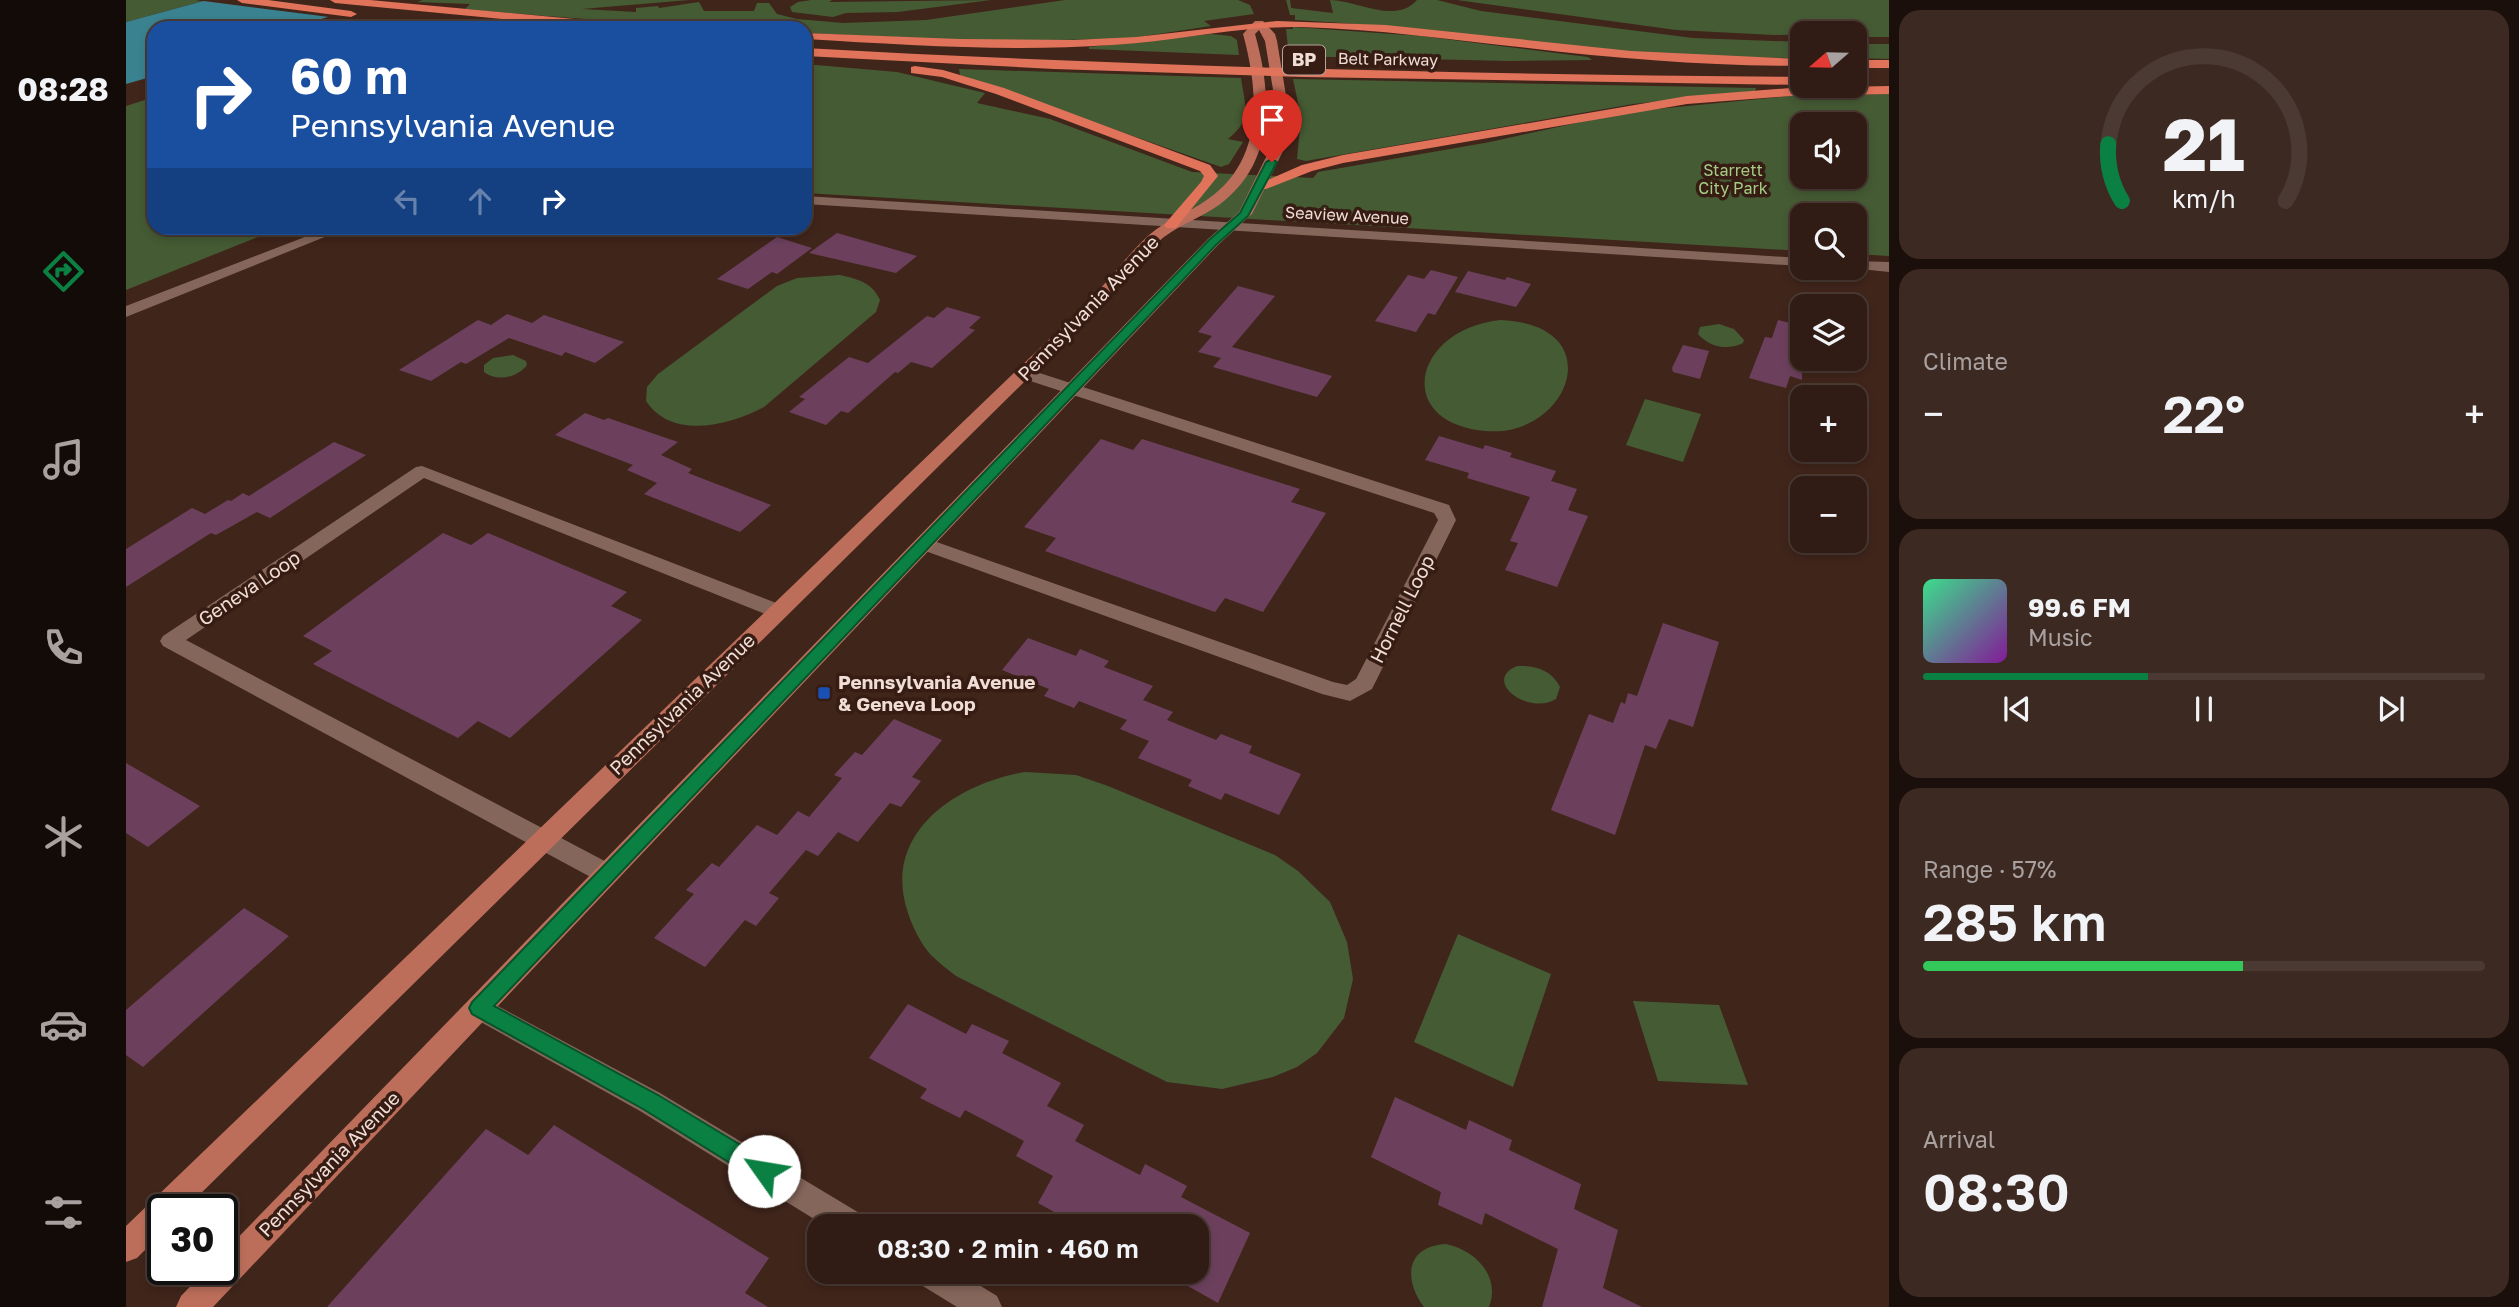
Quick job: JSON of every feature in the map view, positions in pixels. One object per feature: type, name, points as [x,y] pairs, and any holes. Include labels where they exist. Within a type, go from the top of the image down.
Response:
[{"type":"highway","points":[[242,0],[406,20]]},
{"type":"highway","points":[[335,0],[549,21]]},
{"type":"highway","points":[[812,38],[928,43],[1066,44],[1163,37],[1259,23],[1375,27],[1602,52],[1790,64]]},
{"type":"highway","points":[[812,38],[1164,56]]},
{"type":"highway","name":"Belt Parkway","points":[[812,52],[1298,72],[1790,81]]},
{"type":"highway","name":"Belt Parkway","points":[[1217,57],[1532,65],[1790,65]]},
{"type":"highway","points":[[812,59],[943,74],[1000,91],[1205,168],[1211,176],[1207,185],[1180,210],[1171,225]]},
{"type":"highway","points":[[1867,66],[1889,66]]},
{"type":"highway","points":[[1867,81],[1889,82]]},
{"type":"highway","points":[[1261,186],[1307,167],[1343,159],[1637,107],[1735,95],[1889,90]]},
{"type":"main road","name":"Pennsylvania Avenue","points":[[180,1194],[1024,373],[1096,302],[1153,238],[1220,197],[1256,147],[1263,121],[1261,95],[1249,34],[1259,23],[1269,34],[1271,41],[1284,120],[1279,145],[1245,214],[1213,242],[192,1307]]},
{"type":"main road","name":"Pennsylvania Avenue","points":[[126,1247],[147,1227]]},
{"type":"street","name":"Seaview Avenue","points":[[812,200],[1171,225],[1233,226],[1790,261]]},
{"type":"street","points":[[126,312],[322,235]]},
{"type":"street","points":[[1867,266],[1889,267]]},
{"type":"street","name":"Hornell Loop","points":[[924,544],[1330,689],[1350,693],[1364,684],[1447,520],[1442,509],[1024,373]]},
{"type":"street","name":"Geneva Loop","points":[[607,874],[170,641],[422,471],[777,611]]},
{"type":"street","points":[[479,1008],[650,1102],[834,1214]]},
{"type":"street","points":[[949,1284],[986,1307]]},
{"type":"green space","points":[[126,0],[196,0],[203,1],[126,22]]},
{"type":"green space","points":[[689,0],[582,9],[636,12],[636,8],[659,8],[699,2],[704,11],[754,11],[757,3],[769,3],[777,14],[797,19],[843,23],[926,20],[1065,0],[1238,0],[1250,5],[1254,14],[1204,21],[1211,26],[1125,39],[983,41],[812,33],[812,21],[621,21],[465,9],[470,4],[417,2]]},
{"type":"green space","points":[[991,0],[898,12],[846,13],[833,17],[792,12],[790,7],[798,2]]},
{"type":"green space","points":[[1286,0],[1290,0],[1291,8],[1333,13],[1330,0],[1398,11],[1417,0],[1437,0],[1481,11],[1693,38],[1790,42],[1790,58],[1647,54],[1383,26],[1295,20],[1295,15],[1290,15]]},
{"type":"green space","points":[[1457,0],[1889,0],[1889,37],[1867,37],[1867,21],[1790,21],[1790,35],[1676,30]]},
{"type":"green space","points":[[1293,27],[1421,36],[1588,57],[1592,60],[1289,56],[1286,29]]},
{"type":"green space","points":[[1211,34],[1231,36],[1237,40],[1239,55],[1089,49],[1089,47]]},
{"type":"green space","points":[[1867,44],[1889,44],[1889,59],[1867,58]]},
{"type":"green space","name":"Starrett City Park","points":[[812,65],[897,72],[985,93],[977,103],[1050,119],[1192,172],[1313,178],[1318,172],[1490,142],[1626,112],[1790,96],[1867,98],[1867,94],[1889,94],[1889,256],[1867,255],[1867,203],[1790,203],[1790,250],[812,193]]},
{"type":"green space","points":[[959,69],[1241,78],[1244,119],[1228,139],[1243,142],[1229,164],[1221,167],[960,75]]},
{"type":"green space","points":[[1293,79],[1756,88],[1755,91],[1633,104],[1306,161],[1297,159],[1301,117]]},
{"type":"green space","points":[[147,99],[147,235],[263,235],[126,290],[126,106]]},
{"type":"green space","points":[[840,275],[858,280],[873,289],[880,300],[876,312],[764,407],[734,420],[701,426],[670,421],[657,413],[646,401],[647,387],[658,374],[777,286],[797,278]]},
{"type":"green space","points":[[1500,320],[1535,326],[1557,340],[1567,359],[1566,380],[1557,400],[1539,417],[1515,428],[1486,431],[1456,424],[1437,412],[1426,395],[1425,376],[1432,357],[1448,340],[1470,327]]},
{"type":"green space","points":[[1719,324],[1734,329],[1744,340],[1743,343],[1731,347],[1719,346],[1698,334],[1700,327]]},
{"type":"green space","points":[[513,355],[526,361],[527,365],[518,373],[501,378],[484,372],[484,365],[493,358]]},
{"type":"green space","points":[[1645,399],[1701,414],[1683,462],[1626,445]]},
{"type":"green space","points":[[1517,666],[1530,666],[1552,676],[1560,687],[1556,699],[1533,703],[1513,694],[1506,688],[1504,680],[1507,672]]},
{"type":"green space","points":[[1025,772],[1076,775],[1108,786],[1275,855],[1298,871],[1330,902],[1347,942],[1353,979],[1344,1018],[1317,1053],[1297,1067],[1273,1077],[1222,1089],[1167,1082],[956,976],[934,958],[912,924],[902,885],[905,859],[915,837],[930,817],[950,801],[973,788]]},
{"type":"green space","points":[[1458,934],[1551,974],[1513,1087],[1414,1042]]},
{"type":"green space","points":[[1633,1001],[1719,1005],[1748,1085],[1658,1081]]},
{"type":"green space","points":[[1446,1244],[1467,1252],[1483,1266],[1491,1285],[1489,1307],[1424,1307],[1413,1286],[1412,1266],[1423,1251]]},
{"type":"water","points":[[207,0],[383,0],[315,21],[147,21],[147,78],[126,84],[126,22]]},
{"type":"pier","points":[[196,0],[387,0],[337,18]]},
{"type":"building","points":[[837,233],[917,256],[896,273],[809,253]]},
{"type":"building","points":[[777,237],[812,248],[777,274],[772,272],[748,289],[717,279]]},
{"type":"building","points":[[1431,270],[1458,277],[1435,315],[1428,313],[1416,332],[1375,321],[1408,275],[1424,279]]},
{"type":"building","points":[[1468,271],[1531,284],[1516,307],[1455,292]]},
{"type":"building","points":[[1238,286],[1275,296],[1232,347],[1332,376],[1317,397],[1213,367],[1221,358],[1198,352],[1212,336],[1198,332]]},
{"type":"building","points":[[947,307],[981,317],[969,328],[975,330],[932,368],[911,362],[898,373],[895,372],[848,413],[841,411],[826,425],[789,412],[805,399],[799,397],[849,357],[868,363],[927,316],[934,318]]},
{"type":"building","points":[[507,314],[532,323],[544,315],[624,342],[595,363],[565,352],[562,356],[509,338],[466,364],[461,362],[431,381],[399,370],[478,320],[491,325]]},
{"type":"building","points":[[1778,320],[1790,323],[1790,371],[1802,371],[1802,380],[1790,376],[1786,388],[1749,378],[1765,337],[1772,338]]},
{"type":"building","points":[[1683,345],[1709,351],[1700,379],[1673,372],[1672,368]]},
{"type":"building","points":[[585,413],[678,442],[661,455],[692,469],[688,473],[771,505],[740,532],[644,494],[657,483],[627,470],[633,465],[555,435]]},
{"type":"building","points":[[1439,436],[1483,449],[1485,445],[1512,453],[1510,457],[1556,471],[1551,481],[1577,489],[1568,510],[1588,516],[1557,587],[1505,570],[1518,543],[1510,541],[1530,497],[1467,478],[1469,473],[1425,460]]},
{"type":"building","points":[[1101,439],[1133,450],[1142,439],[1300,489],[1291,502],[1326,513],[1263,612],[1225,598],[1215,612],[1045,551],[1056,538],[1024,527]]},
{"type":"building","points":[[334,442],[366,455],[270,518],[257,512],[216,535],[211,533],[126,587],[126,549],[192,508],[205,514],[243,493],[249,496]]},
{"type":"building","points":[[443,533],[471,545],[488,533],[627,592],[611,606],[642,620],[510,738],[478,721],[458,738],[313,664],[332,651],[303,636]]},
{"type":"building","points":[[1663,623],[1719,642],[1693,727],[1669,719],[1656,749],[1645,745],[1615,835],[1551,810],[1589,714],[1613,723],[1621,702],[1625,704],[1628,693],[1637,696]]},
{"type":"building","points":[[1028,638],[1076,656],[1080,649],[1109,661],[1104,667],[1153,686],[1143,700],[1173,712],[1167,720],[1216,740],[1221,734],[1252,746],[1249,753],[1301,774],[1279,815],[1225,793],[1221,800],[1188,786],[1192,780],[1138,758],[1149,741],[1120,729],[1127,720],[1079,701],[1074,708],[1044,696],[1049,689],[1002,670]]},
{"type":"building","points":[[894,719],[942,740],[912,777],[921,781],[901,807],[890,803],[858,842],[838,832],[818,856],[806,850],[769,893],[779,898],[756,926],[745,920],[705,967],[654,938],[694,894],[686,890],[712,863],[719,867],[757,825],[777,835],[798,811],[809,817],[842,778],[834,775],[855,752],[862,755]]},
{"type":"building","points":[[126,763],[200,806],[148,847],[126,833]]},
{"type":"building","points":[[244,908],[289,936],[143,1067],[126,1055],[126,1010]]},
{"type":"building","points":[[908,1004],[966,1034],[972,1024],[1009,1041],[1002,1053],[1061,1083],[1047,1106],[1084,1125],[1075,1141],[1140,1175],[1145,1164],[1187,1186],[1181,1197],[1250,1233],[1218,1303],[1184,1284],[1209,1284],[1209,1214],[1058,1214],[1038,1203],[1053,1176],[1016,1156],[1024,1141],[965,1110],[960,1118],[920,1098],[927,1089],[869,1058]]},
{"type":"building","points":[[1395,1097],[1466,1130],[1469,1120],[1512,1140],[1509,1150],[1581,1184],[1574,1209],[1618,1230],[1603,1288],[1642,1307],[1542,1307],[1558,1249],[1485,1213],[1482,1225],[1438,1205],[1441,1192],[1371,1157]]},
{"type":"building","points":[[554,1125],[769,1258],[745,1293],[768,1307],[327,1307],[486,1129],[528,1155]]},
{"type":"place","name":"Pennsylvania Avenue & Geneva Loop","points":[[824,693]]},
{"type":"route","points":[[764,1171],[650,1102],[479,1008],[1213,242],[1245,214],[1272,162]]}]
